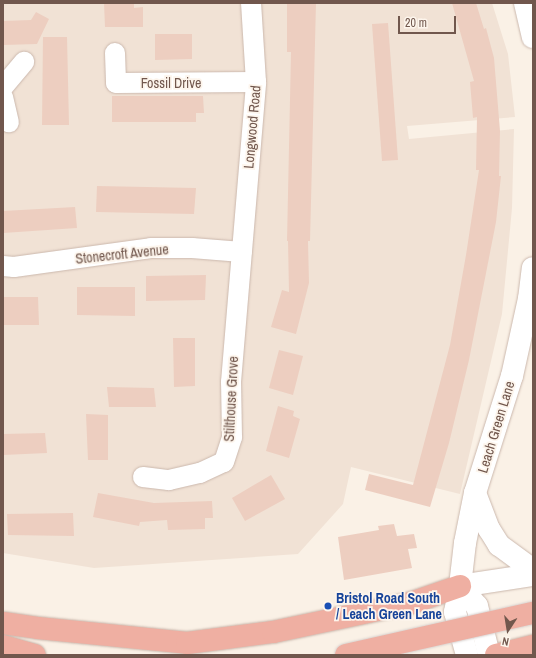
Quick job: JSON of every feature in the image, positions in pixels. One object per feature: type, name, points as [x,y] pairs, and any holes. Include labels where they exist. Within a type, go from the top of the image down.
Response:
[{"type":"highway","points":[[3,623],[187,643],[273,632],[388,608],[411,603],[460,586]]},
{"type":"highway","points":[[346,655],[533,614]]},
{"type":"highway","points":[[3,646],[35,655]]},
{"type":"highway","points":[[496,655],[533,646]]},
{"type":"street","name":"Longwood Road","points":[[242,252],[256,82],[250,3]]},
{"type":"street","points":[[525,3],[533,37]]},
{"type":"street","name":"Fossil Drive","points":[[115,53],[116,83],[256,82]]},
{"type":"street","points":[[3,87],[24,62]]},
{"type":"street","points":[[3,98],[9,122]]},
{"type":"street","name":"Stonecroft Avenue","points":[[3,266],[14,267],[151,248],[192,248],[242,252]]},
{"type":"street","name":"Stilthouse Grove","points":[[142,478],[169,480],[200,473],[224,462],[232,437],[231,382],[242,252]]},
{"type":"street","name":"Leach Green Lane","points":[[467,655],[455,612],[460,586],[465,543],[476,493],[512,376],[529,299],[533,268]]},
{"type":"street","points":[[476,493],[489,529],[499,545],[533,570]]},
{"type":"street","points":[[460,586],[533,575]]},
{"type":"street","points":[[460,586],[477,606],[490,655]]},
{"type":"shaded area","points":[[3,3],[492,3],[508,54],[515,117],[407,126],[409,139],[514,129],[512,208],[502,314],[460,494],[351,467],[343,504],[298,554],[94,568],[3,553]]},
{"type":"building","points":[[104,3],[134,3],[134,8],[143,7],[143,27],[105,27]]},
{"type":"building","points":[[287,3],[316,3],[310,241],[308,241],[309,283],[296,334],[271,327],[282,290],[289,292],[287,241],[291,52],[287,52]]},
{"type":"building","points":[[452,3],[476,3],[484,29],[486,28],[494,58],[500,131],[499,176],[501,176],[496,222],[469,360],[449,443],[430,507],[365,490],[369,474],[413,485],[450,345],[479,170],[476,170],[477,117],[473,118],[470,82],[474,81]]},
{"type":"building","points":[[36,12],[49,19],[37,44],[3,45],[3,21],[31,20]]},
{"type":"building","points":[[388,23],[398,160],[382,161],[372,24]]},
{"type":"building","points":[[155,34],[192,34],[192,59],[155,60]]},
{"type":"building","points":[[43,37],[67,37],[69,125],[42,125]]},
{"type":"building","points":[[112,96],[203,96],[204,113],[196,113],[196,122],[112,122]]},
{"type":"building","points":[[97,186],[196,188],[194,214],[96,212]]},
{"type":"building","points":[[75,207],[77,228],[3,233],[3,211]]},
{"type":"building","points":[[206,275],[205,300],[146,301],[146,276]]},
{"type":"building","points":[[77,287],[135,287],[135,316],[77,315]]},
{"type":"building","points":[[3,297],[38,297],[39,325],[3,325]]},
{"type":"building","points":[[173,338],[195,338],[195,386],[174,387]]},
{"type":"building","points":[[279,350],[303,356],[293,395],[269,388]]},
{"type":"building","points":[[107,387],[154,388],[156,407],[109,407]]},
{"type":"building","points":[[278,406],[294,411],[293,416],[300,419],[289,458],[266,451]]},
{"type":"building","points":[[86,414],[108,415],[108,460],[88,460]]},
{"type":"building","points":[[45,433],[47,453],[3,455],[3,434]]},
{"type":"building","points":[[271,475],[285,499],[245,521],[232,498]]},
{"type":"building","points":[[98,493],[154,503],[212,501],[213,518],[205,518],[205,529],[168,530],[167,520],[140,522],[139,526],[93,517]]},
{"type":"building","points":[[73,513],[74,536],[8,535],[7,514]]},
{"type":"building","points":[[394,524],[397,536],[414,534],[417,548],[408,549],[412,568],[344,580],[338,537],[379,530],[378,526]]},
{"type":"place","name":"Bristol Road South / Leach Green Lane","points":[[328,606]]}]
